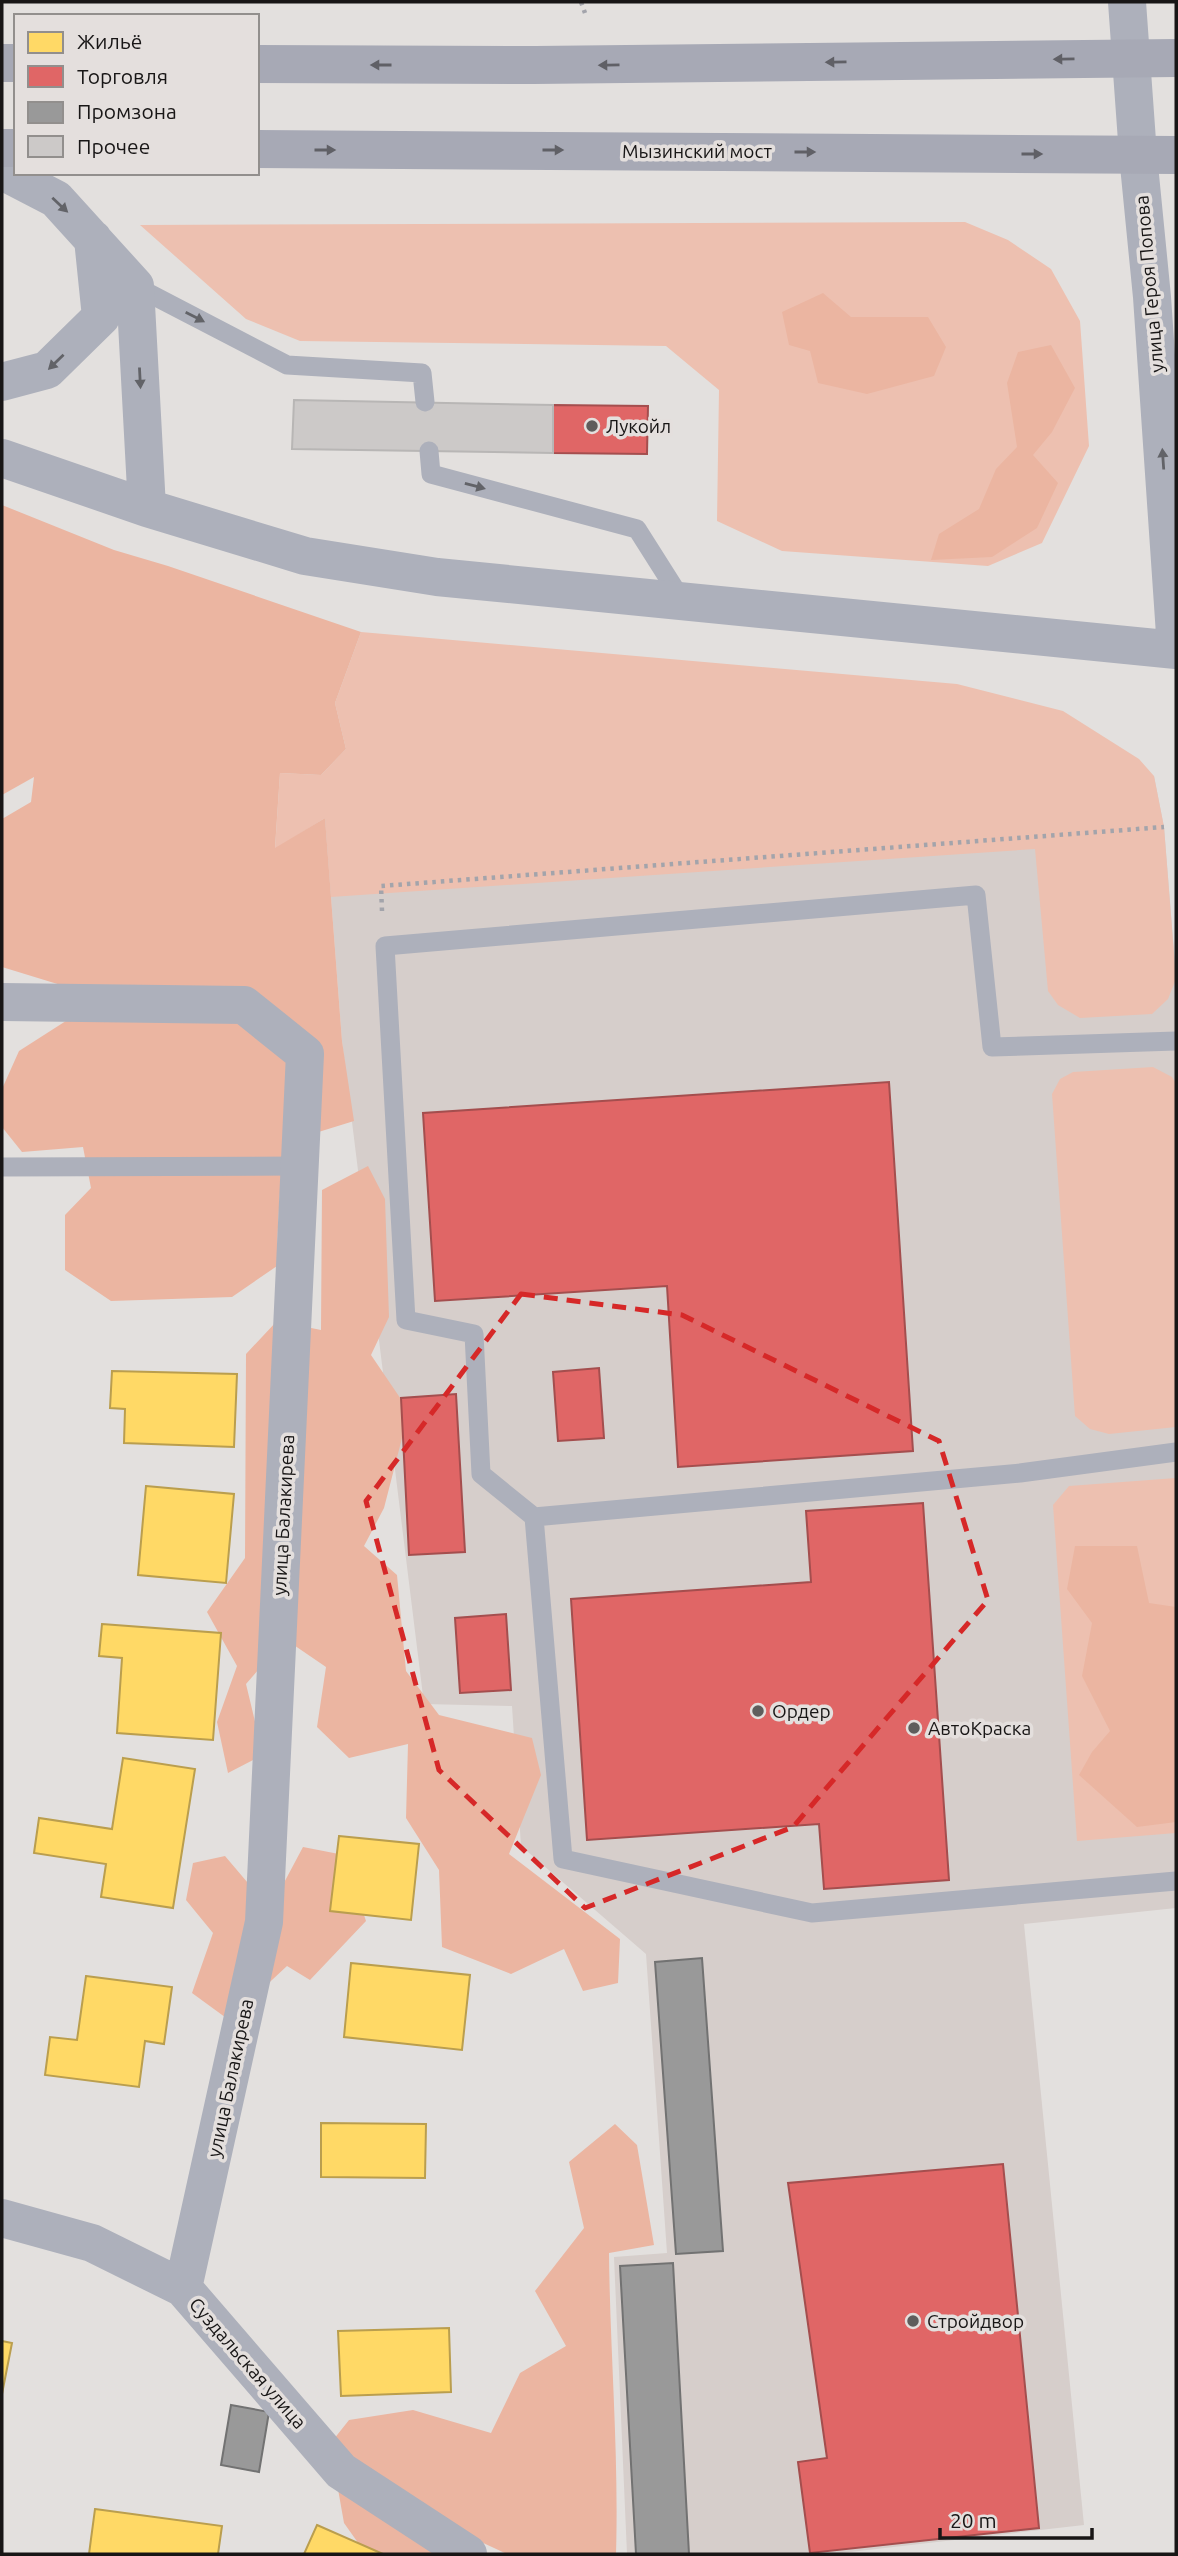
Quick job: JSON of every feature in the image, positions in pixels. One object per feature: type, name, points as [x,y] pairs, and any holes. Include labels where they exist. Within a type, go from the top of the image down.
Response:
[{"type":"main road","points":[[259,64],[563,65],[1176,58]]},
{"type":"main road","name":"Мызинский мост","points":[[259,149],[1176,155]]},
{"type":"street","name":"улица Героя Попова","points":[[1127,2],[1152,297],[1176,650]]},
{"type":"street","points":[[2,171],[56,199],[135,286],[146,508]]},
{"type":"street","points":[[2,382],[47,370],[101,317],[93,239]]},
{"type":"street","points":[[2,458],[146,508],[305,556],[437,577],[1176,650]]},
{"type":"street","name":"улица Балакирева","points":[[2,1002],[244,1005],[305,1054],[264,1922],[184,2288]]},
{"type":"street","name":"Суздальская улица","points":[[2,2218],[92,2243],[184,2288],[341,2471],[468,2554]]},
{"type":"lane","points":[[135,286],[287,365],[422,373],[425,402]]},
{"type":"lane","points":[[429,451],[431,474],[637,529],[682,600]]},
{"type":"lane","points":[[1176,1041],[992,1047],[976,895],[385,946],[406,1320],[474,1334],[481,1474],[534,1517],[1020,1473],[1176,1452]]},
{"type":"lane","points":[[2,1167],[300,1166]]},
{"type":"lane","points":[[534,1517],[563,1859],[812,1913],[1176,1881]]},
{"type":"path","points":[[581,2],[585,13]]},
{"type":"path","points":[[385,946],[381,886],[1164,827]]},
{"type":"highlighted area","points":[[521,1294],[682,1315],[939,1441],[988,1600],[793,1827],[585,1908],[439,1770],[366,1501]]},
{"type":"shaded area","points":[[965,222],[1008,240],[1051,269],[1080,321],[1089,446],[1042,543],[988,566],[782,551],[717,521],[719,390],[666,346],[300,341],[246,319],[140,225]]},
{"type":"shaded area","points":[[823,293],[851,317],[928,317],[946,347],[934,376],[867,394],[818,383],[810,351],[789,345],[782,312]]},
{"type":"shaded area","points":[[1051,345],[1075,388],[1052,432],[1033,455],[1058,483],[1037,528],[992,557],[931,560],[939,534],[979,509],[996,469],[1017,447],[1007,383],[1018,352]]},
{"type":"shaded area","points":[[2,505],[114,550],[361,632],[335,703],[346,749],[321,775],[280,773],[275,848],[325,818],[342,1041],[354,1121],[283,1143],[277,1266],[232,1297],[111,1301],[65,1270],[65,1215],[91,1188],[83,1147],[22,1152],[2,1127],[2,1089],[19,1051],[69,1019],[64,986],[2,967],[2,819],[31,802],[34,777],[2,795]]},
{"type":"shaded area","points":[[361,632],[957,684],[1063,711],[1139,759],[1154,776],[1164,827],[1176,979],[1168,999],[1152,1014],[1080,1018],[1058,1005],[1048,991],[1035,849],[331,897],[325,818],[275,849],[280,773],[321,775],[346,749],[335,703]]},
{"type":"shaded area","points":[[1154,776],[1164,827],[1176,976],[1176,1908],[1024,1924],[1084,2525],[833,2554],[627,2554],[614,2257],[667,2253],[646,1954],[521,1846],[512,1706],[424,1704],[342,1041],[325,818]]},
{"type":"shaded area","points":[[1153,1067],[1172,1077],[1176,1083],[1176,1427],[1109,1434],[1090,1429],[1075,1416],[1052,1094],[1060,1079],[1073,1072]]},
{"type":"shaded area","points":[[368,1166],[385,1199],[389,1317],[371,1355],[409,1411],[384,1508],[364,1546],[397,1575],[406,1671],[439,1715],[532,1738],[541,1775],[509,1854],[620,1939],[618,1983],[583,1991],[564,1949],[511,1974],[442,1947],[439,1870],[406,1818],[408,1744],[349,1758],[317,1727],[326,1667],[285,1639],[246,1684],[263,1755],[228,1773],[217,1722],[237,1666],[207,1612],[245,1558],[246,1354],[277,1321],[321,1330],[322,1190]]},
{"type":"shaded area","points":[[1176,1478],[1176,1833],[1077,1841],[1053,1505],[1069,1486]]},
{"type":"shaded area","points":[[1075,1546],[1137,1546],[1149,1603],[1176,1607],[1176,1822],[1137,1827],[1079,1775],[1092,1752],[1110,1731],[1082,1676],[1092,1623],[1067,1589]]},
{"type":"shaded area","points":[[303,1847],[344,1855],[366,1921],[310,1980],[287,1966],[229,2020],[192,1993],[213,1933],[186,1900],[193,1863],[225,1856],[270,1909]]},
{"type":"shaded area","points":[[615,2124],[637,2145],[654,2245],[609,2253],[616,2554],[507,2554],[466,2535],[449,2554],[366,2554],[344,2523],[330,2444],[349,2420],[413,2410],[491,2433],[520,2373],[566,2346],[535,2291],[584,2228],[569,2162]]},
{"type":"building: Жильё","points":[[112,1371],[237,1374],[234,1447],[124,1443],[125,1409],[110,1408]]},
{"type":"building: Жильё","points":[[146,1486],[234,1494],[226,1583],[138,1575]]},
{"type":"building: Жильё","points":[[102,1624],[221,1633],[213,1740],[117,1733],[122,1658],[99,1656]]},
{"type":"building: Жильё","points":[[123,1758],[195,1769],[173,1908],[101,1897],[106,1864],[34,1853],[39,1818],[112,1829]]},
{"type":"building: Жильё","points":[[339,1836],[419,1844],[411,1920],[330,1911]]},
{"type":"building: Жильё","points":[[351,1963],[470,1975],[462,2050],[344,2037]]},
{"type":"building: Жильё","points":[[86,1976],[172,1987],[164,2044],[145,2041],[139,2087],[45,2075],[50,2037],[77,2040]]},
{"type":"building: Жильё","points":[[321,2123],[426,2124],[425,2178],[321,2177]]},
{"type":"building: Жильё","points":[[449,2328],[451,2392],[341,2396],[338,2331]]},
{"type":"building: Жильё","points":[[2,2341],[12,2343],[2,2394]]},
{"type":"building: Жильё","points":[[95,2509],[222,2526],[218,2554],[89,2554]]},
{"type":"building: Жильё","points":[[317,2525],[383,2554],[304,2554]]},
{"type":"building: Торговля","points":[[553,405],[648,406],[647,454],[553,453]]},
{"type":"building: Торговля","points":[[889,1082],[913,1451],[678,1467],[667,1286],[435,1301],[423,1113]]},
{"type":"building: Торговля","points":[[599,1368],[604,1438],[558,1441],[553,1372]]},
{"type":"building: Торговля","points":[[456,1394],[465,1552],[409,1555],[401,1398]]},
{"type":"building: Торговля","name":"Ордер","points":[[923,1503],[949,1880],[824,1889],[819,1824],[587,1840],[571,1599],[811,1582],[806,1511]]},
{"type":"building: Торговля","points":[[506,1614],[511,1690],[460,1693],[455,1618]]},
{"type":"building: Торговля","name":"Стройдвор","points":[[1003,2164],[1039,2528],[810,2553],[798,2462],[827,2458],[788,2183]]},
{"type":"building: Промзона","points":[[702,1958],[723,2251],[676,2254],[655,1962]]},
{"type":"building: Промзона","points":[[673,2263],[689,2554],[636,2554],[620,2266]]},
{"type":"building: Промзона","points":[[231,2405],[269,2412],[259,2472],[221,2465]]},
{"type":"building: Прочее","points":[[294,400],[553,405],[553,453],[292,449]]},
{"type":"place","name":"Лукойл","points":[[592,426]]},
{"type":"place","name":"Ордер","points":[[758,1711]]},
{"type":"place","name":"АвтоКраска","points":[[914,1728]]},
{"type":"place","name":"Стройдвор","points":[[913,2321]]}]
